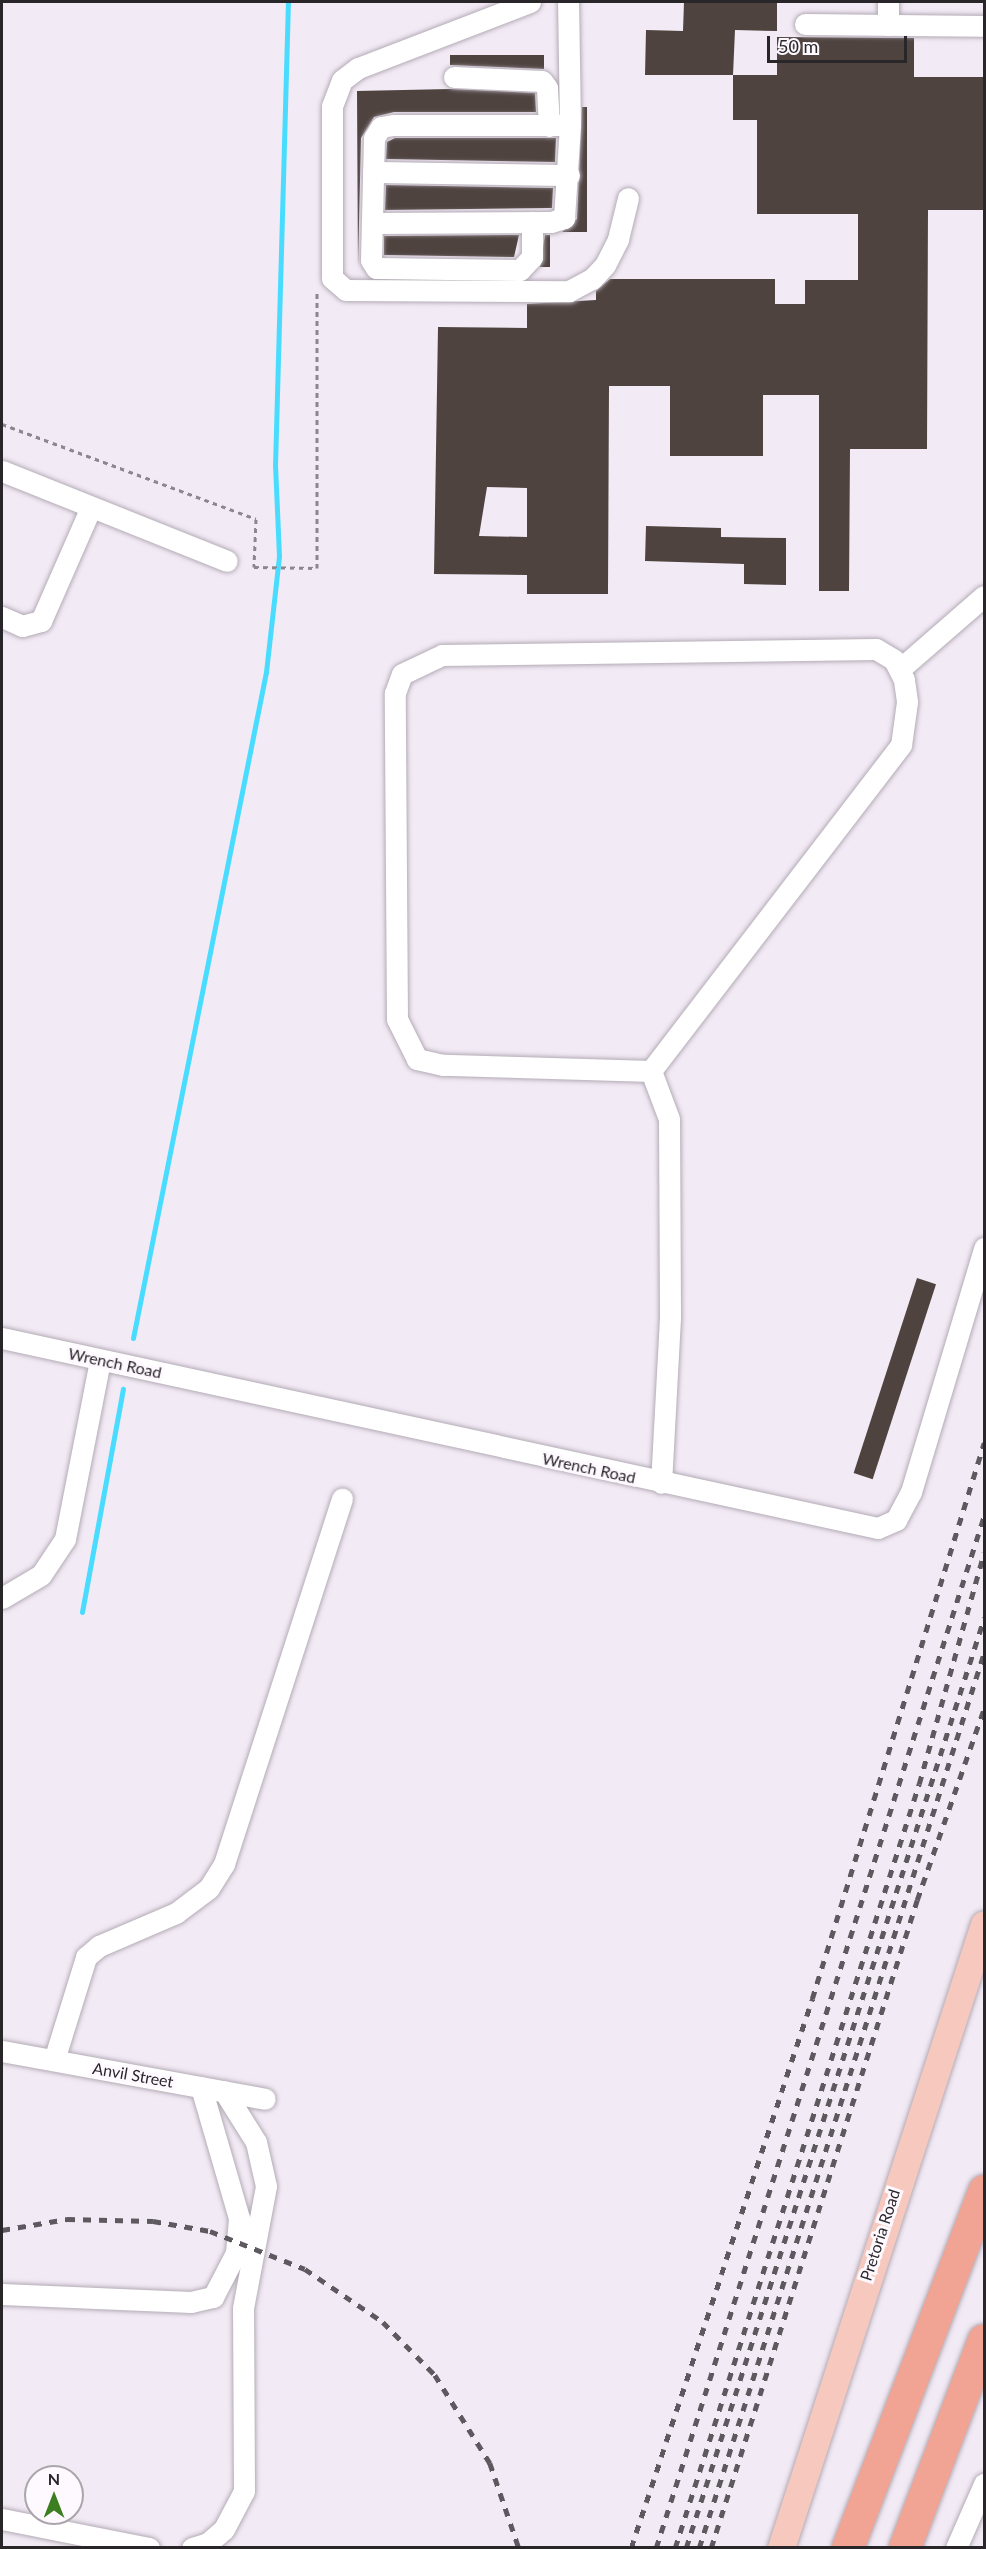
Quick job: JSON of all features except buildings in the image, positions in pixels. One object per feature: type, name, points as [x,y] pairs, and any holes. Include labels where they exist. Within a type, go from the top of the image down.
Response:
[{"type":"highway","points":[[848,2547],[984,2191]]},
{"type":"highway","points":[[905,2547],[984,2340]]},
{"type":"main road","name":"Pretoria Road","points":[[781,2547],[984,1924]]},
{"type":"street","points":[[530,2],[367,64],[342,80],[332,106],[332,272],[335,283],[346,290],[569,291],[592,279],[605,265],[618,239],[628,198]]},
{"type":"street","points":[[559,125],[568,2]]},
{"type":"street","points":[[888,2],[888,25]]},
{"type":"street","points":[[805,24],[984,26]]},
{"type":"street","points":[[372,223],[532,222],[564,218],[569,175],[559,125],[547,88],[542,81],[454,77]]},
{"type":"street","points":[[532,222],[532,257],[520,270],[380,270],[371,260],[374,138],[386,126],[559,125]]},
{"type":"street","points":[[373,172],[569,175]]},
{"type":"street","points":[[2,471],[227,561]]},
{"type":"street","points":[[2,617],[22,626],[41,621],[91,507]]},
{"type":"street","points":[[900,669],[984,596]]},
{"type":"street","points":[[876,649],[900,669],[907,702],[901,745],[651,1071],[443,1065],[417,1059],[397,1019],[394,891],[396,680],[414,665],[442,656],[876,649]]},
{"type":"street","points":[[651,1071],[669,1119],[670,1318],[661,1484]]},
{"type":"street","name":"Wrench Road","points":[[2,1338],[867,1528],[887,1526],[896,1520],[911,1491],[984,1248]]},
{"type":"street","points":[[2,1598],[41,1575],[65,1539],[100,1360]]},
{"type":"street","points":[[54,2060],[86,1958],[99,1946],[176,1913],[209,1888],[224,1864],[342,1499]]},
{"type":"street","name":"Anvil Street","points":[[2,2050],[265,2099]]},
{"type":"street","points":[[2,2295],[205,2301],[219,2291],[236,2253],[239,2218],[201,2087]]},
{"type":"street","points":[[192,2547],[208,2543],[224,2529],[244,2491],[243,2308],[266,2170],[256,2142],[224,2091]]},
{"type":"street","points":[[956,2547],[984,2484]]},
{"type":"street","points":[[2,2519],[149,2547]]},
{"type":"path","points":[[2,424],[256,519],[254,567],[317,568],[317,272],[332,272]]},
{"type":"waterway","points":[[133,1338],[266,672],[279,556],[275,466],[288,2]]},
{"type":"waterway","points":[[82,1612],[123,1389]]},
{"type":"railway","points":[[631,2548],[812,1999],[984,1443]]},
{"type":"railway","points":[[656,2548],[984,1516]]},
{"type":"railway","points":[[675,2548],[919,1784],[984,1553]]},
{"type":"railway","points":[[686,2548],[984,1618]]},
{"type":"railway","points":[[699,2548],[984,1653]]},
{"type":"railway","points":[[711,2548],[917,1900],[984,1709]]},
{"type":"railway","points":[[2,2230],[67,2219],[153,2221],[210,2231],[305,2269],[383,2322],[435,2375],[490,2463],[519,2548]]}]
